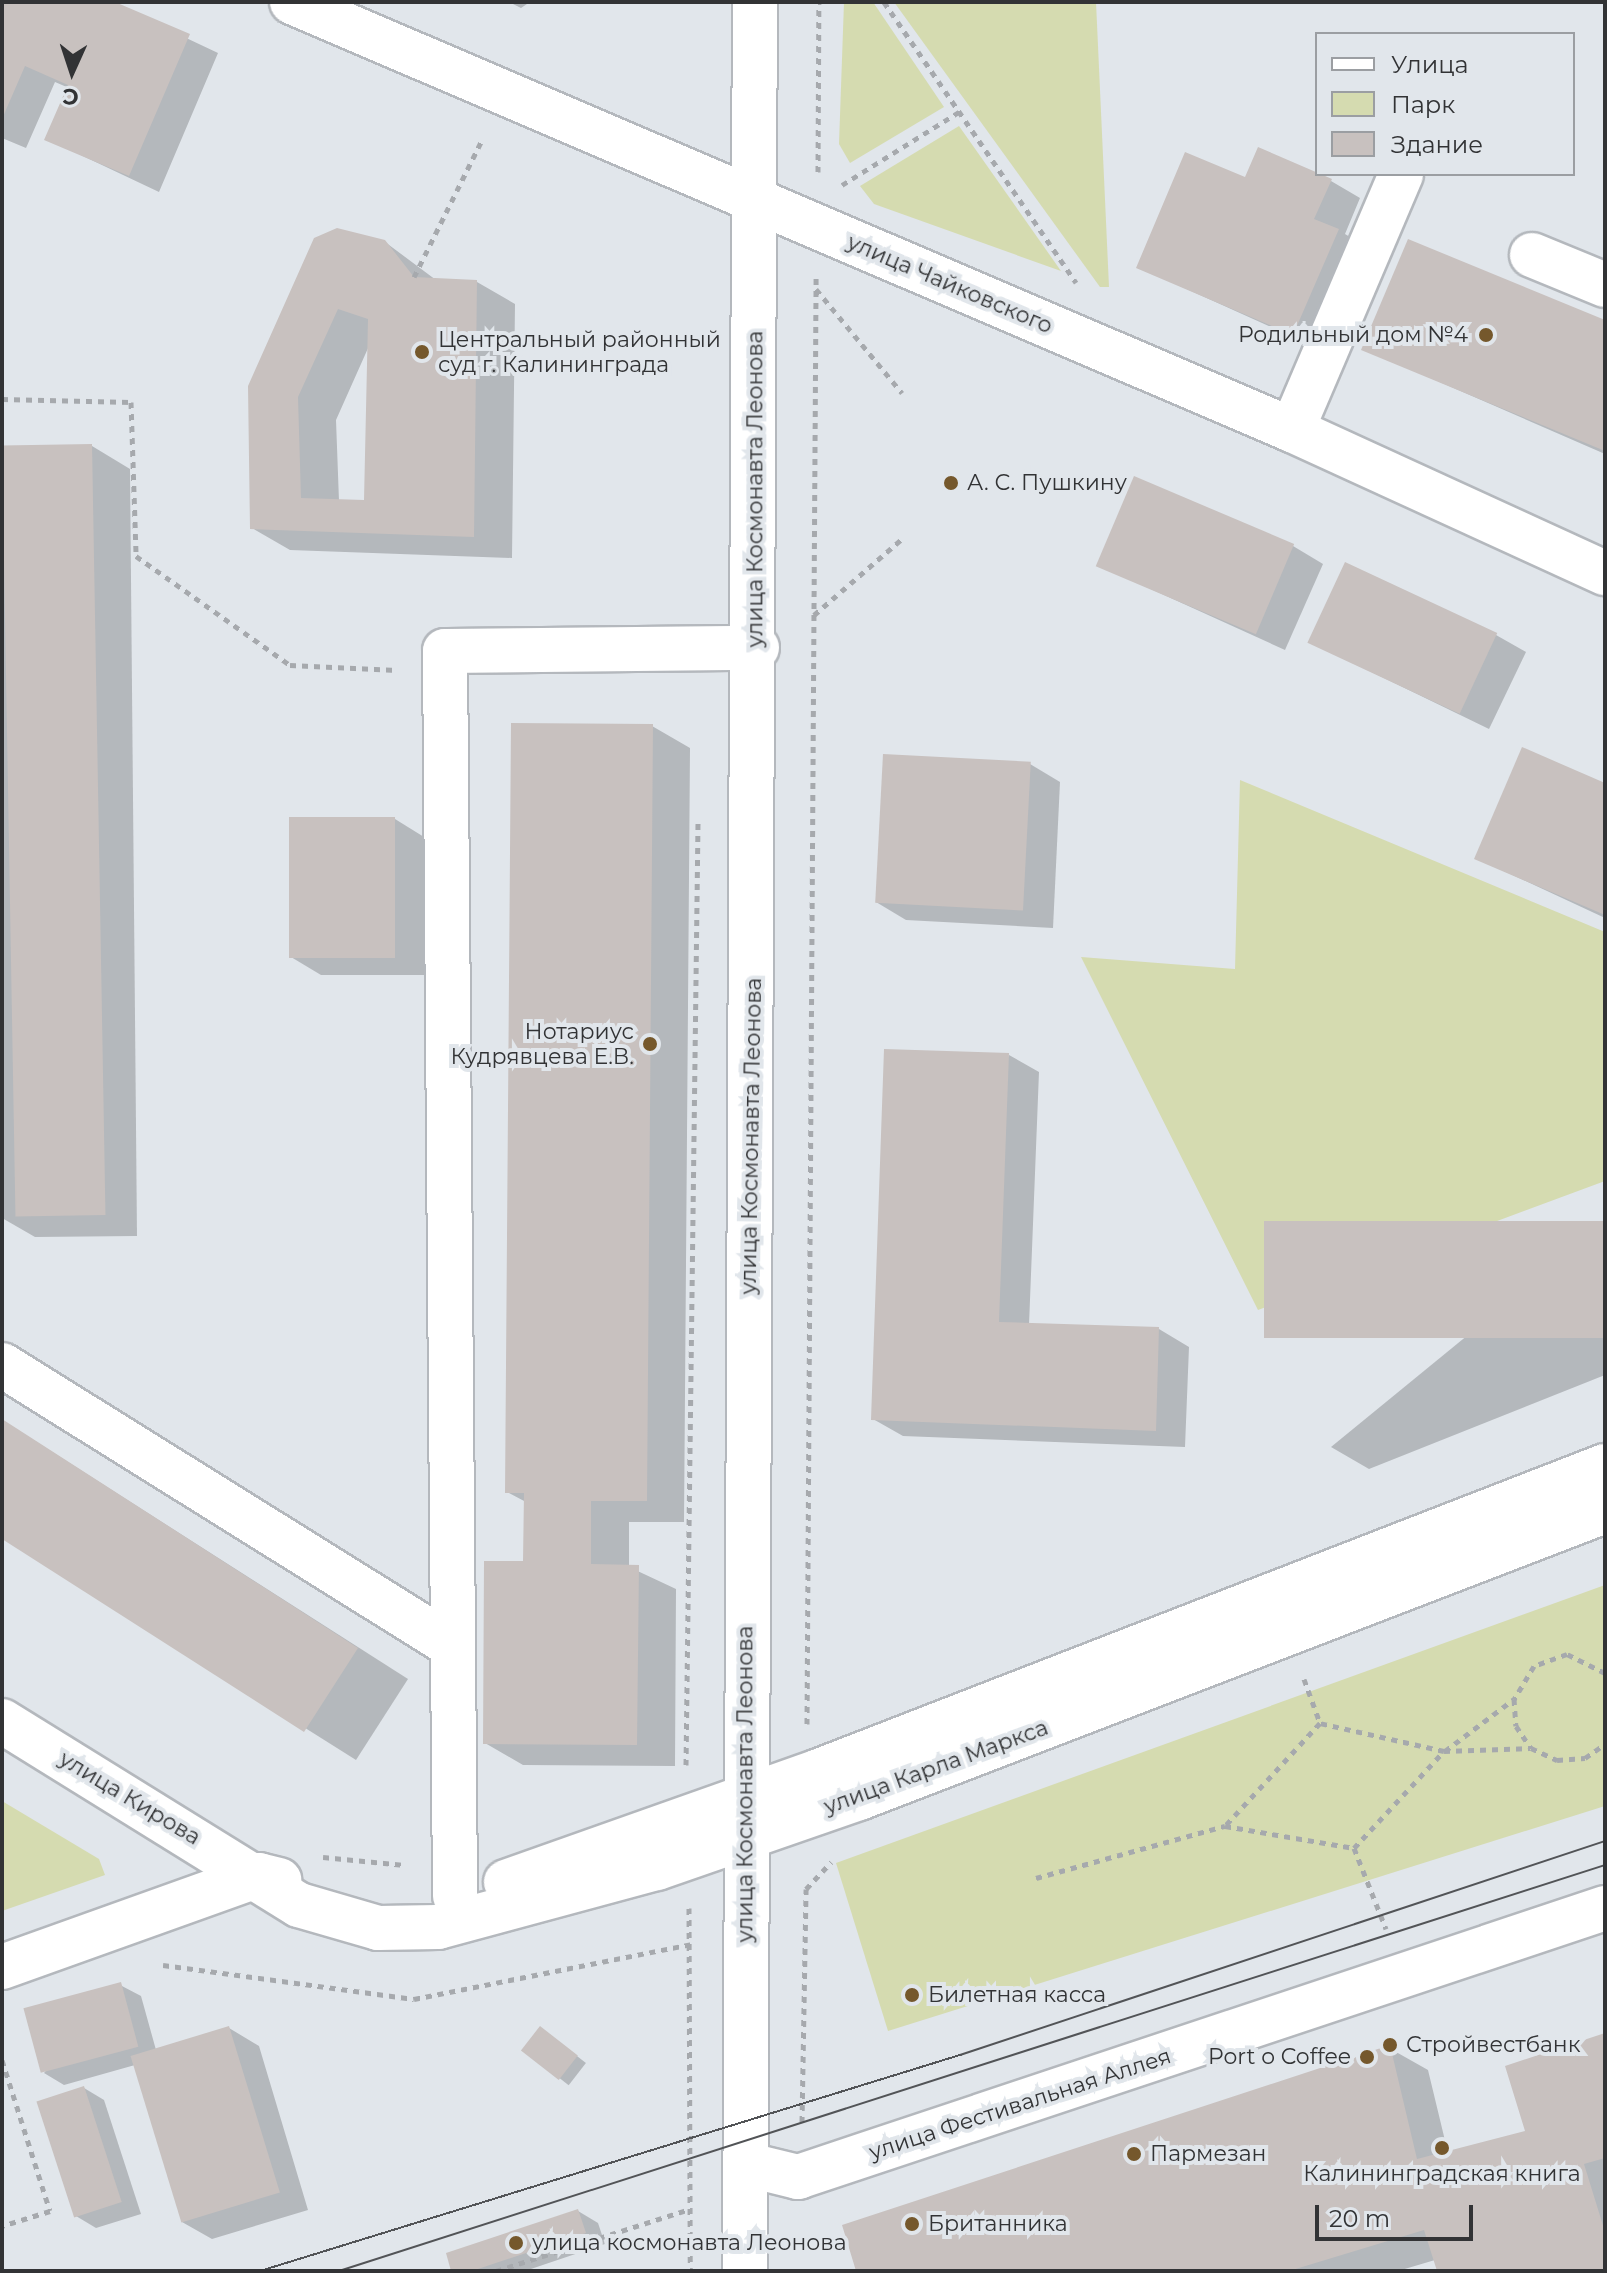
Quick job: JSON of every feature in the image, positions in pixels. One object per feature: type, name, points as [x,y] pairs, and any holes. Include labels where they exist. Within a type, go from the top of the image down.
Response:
[{"type":"main road","name":"улица Чайковского","points":[[292,2],[753,199],[817,214],[1605,573]]},
{"type":"main road","name":"улица Космонавта Леонова","points":[[745,2271],[743,1815],[757,648],[753,199],[755,2]]},
{"type":"main road","points":[[1292,430],[1400,176]]},
{"type":"main road","points":[[1532,255],[1605,285]]},
{"type":"main road","points":[[454,1883],[445,651],[757,648]]},
{"type":"main road","points":[[2,1365],[451,1645]]},
{"type":"main road","name":"улица Карла Маркса","points":[[825,1789],[1605,1466]]},
{"type":"main road","name":"улица Карла Маркса","points":[[259,1875],[299,1905],[378,1928],[438,1927],[485,1919],[743,1815],[825,1789],[1605,1511]]},
{"type":"main road","name":"улица Кирова","points":[[2,1721],[259,1875]]},
{"type":"main road","name":"улица Карла Маркса","points":[[259,1875],[376,1904],[454,1883],[686,1838]]},
{"type":"main road","points":[[2,1967],[259,1875]]},
{"type":"main road","name":"улица Фестивальная Аллея","points":[[798,2177],[1396,1981],[1605,1908]]},
{"type":"main road","points":[[745,2164],[798,2177]]},
{"type":"path","points":[[798,2177],[806,1889],[845,1846],[807,1737],[819,2]]},
{"type":"path","points":[[884,2],[962,110],[1083,294]]},
{"type":"path","points":[[414,277],[506,92]]},
{"type":"path","points":[[817,214],[962,110]]},
{"type":"path","points":[[816,288],[902,393]]},
{"type":"path","points":[[2,399],[131,402],[136,556],[290,665],[446,672]]},
{"type":"path","points":[[814,616],[904,537]]},
{"type":"path","points":[[690,2271],[686,1838],[698,808]]},
{"type":"path","points":[[1354,1848],[1444,1751],[1514,1699],[1534,1666],[1567,1654],[1604,1669]]},
{"type":"path","points":[[1303,1678],[1320,1723]]},
{"type":"path","points":[[1514,1699],[1516,1726],[1531,1748]]},
{"type":"path","points":[[1320,1723],[1444,1751],[1531,1748],[1557,1760],[1585,1758],[1605,1744]]},
{"type":"path","points":[[1225,1826],[1320,1723]]},
{"type":"path","points":[[1036,1878],[1225,1826],[1354,1848]]},
{"type":"path","points":[[1354,1848],[1387,1934],[1396,1981]]},
{"type":"path","points":[[313,1856],[454,1883]]},
{"type":"path","points":[[2,2060],[50,2211],[2,2226]]},
{"type":"path","points":[[496,2271],[690,2209]]},
{"type":"green space","points":[[844,2],[873,2],[944,107],[850,163],[839,144]]},
{"type":"green space","points":[[894,2],[1096,2],[1109,287],[1100,287]]},
{"type":"green space","points":[[959,126],[1061,271],[874,204],[860,186]]},
{"type":"green space","points":[[1240,780],[1605,932],[1605,1181],[1258,1310],[1081,957],[1235,969]]},
{"type":"green space","points":[[1605,1585],[1605,1806],[888,2031],[836,1863]]},
{"type":"green space","points":[[2,1801],[99,1859],[105,1875],[2,1911]]},
{"type":"building","points":[[2,2],[115,2],[190,34],[129,176],[44,140],[68,85],[25,66],[2,119]]},
{"type":"building","points":[[1258,147],[1315,172],[1315,176],[1332,179],[1314,219],[1339,229],[1293,335],[1136,268],[1185,152],[1245,177]]},
{"type":"building","name":"Центральный районный суд г. Калининграда","points":[[337,228],[385,240],[414,277],[477,280],[474,537],[250,529],[248,386],[314,238]],"holes":[[[338,309],[368,319],[364,500],[301,498],[298,397]]]},
{"type":"building","name":"Родильный дом №4","points":[[1408,239],[1605,320],[1605,451],[1361,350]]},
{"type":"building","points":[[92,444],[105,1215],[15,1216],[2,446]]},
{"type":"building","points":[[1134,476],[1294,544],[1256,634],[1096,566]]},
{"type":"building","points":[[1345,562],[1497,633],[1460,714],[1307,643]]},
{"type":"building","points":[[511,723],[653,724],[647,1501],[591,1501],[591,1564],[639,1565],[637,1745],[483,1744],[484,1561],[523,1561],[524,1493],[505,1493]]},
{"type":"building","points":[[1522,747],[1605,783],[1605,915],[1474,859]]},
{"type":"building","points":[[883,754],[1031,762],[1023,911],[875,903]]},
{"type":"building","points":[[289,817],[395,817],[395,958],[289,958]]},
{"type":"building","points":[[884,1049],[1009,1053],[999,1322],[1159,1327],[1156,1431],[871,1420]]},
{"type":"building","points":[[1264,1221],[1605,1221],[1605,1338],[1264,1338]]},
{"type":"building","points":[[2,1419],[358,1648],[304,1732],[2,1539]]},
{"type":"building","points":[[121,1982],[138,2047],[41,2073],[23,2008]]},
{"type":"building","points":[[229,2026],[280,2192],[181,2223],[131,2056]]},
{"type":"building","points":[[540,2026],[578,2056],[559,2080],[521,2050]]},
{"type":"building","points":[[1605,2033],[1605,2158],[1584,2164],[1605,2232],[1605,2271],[1437,2271],[1424,2230],[1289,2271],[856,2271],[842,2225],[1390,2045],[1417,2159],[1525,2131],[1505,2066]]},
{"type":"building","points":[[84,2086],[122,2202],[74,2217],[36,2101]]},
{"type":"building","name":"улица космонавта Леонова","points":[[578,2209],[586,2233],[472,2271],[451,2271],[446,2253]]},
{"type":"tram line","points":[[260,2271],[960,2055],[1605,1841]]},
{"type":"tram line","points":[[339,2271],[1605,1865]]},
{"type":"place","name":"Родильный дом №4","points":[[1486,335]]},
{"type":"place","name":"Центральный районный суд г. Калининграда","points":[[422,352]]},
{"type":"place","name":"А. С. Пушкину","points":[[951,483]]},
{"type":"place","name":"Нотариус Кудрявцева Е.В.","points":[[650,1044]]},
{"type":"place","name":"Билетная касса","points":[[912,1995]]},
{"type":"place","name":"Стройвестбанк","points":[[1390,2045]]},
{"type":"place","name":"Port o Coffee","points":[[1367,2057]]},
{"type":"place","name":"Калининградская книга","points":[[1442,2148]]},
{"type":"place","name":"Пармезан","points":[[1134,2154]]},
{"type":"place","name":"Британника","points":[[912,2224]]},
{"type":"place","name":"улица космонавта Леонова","points":[[516,2243]]}]
